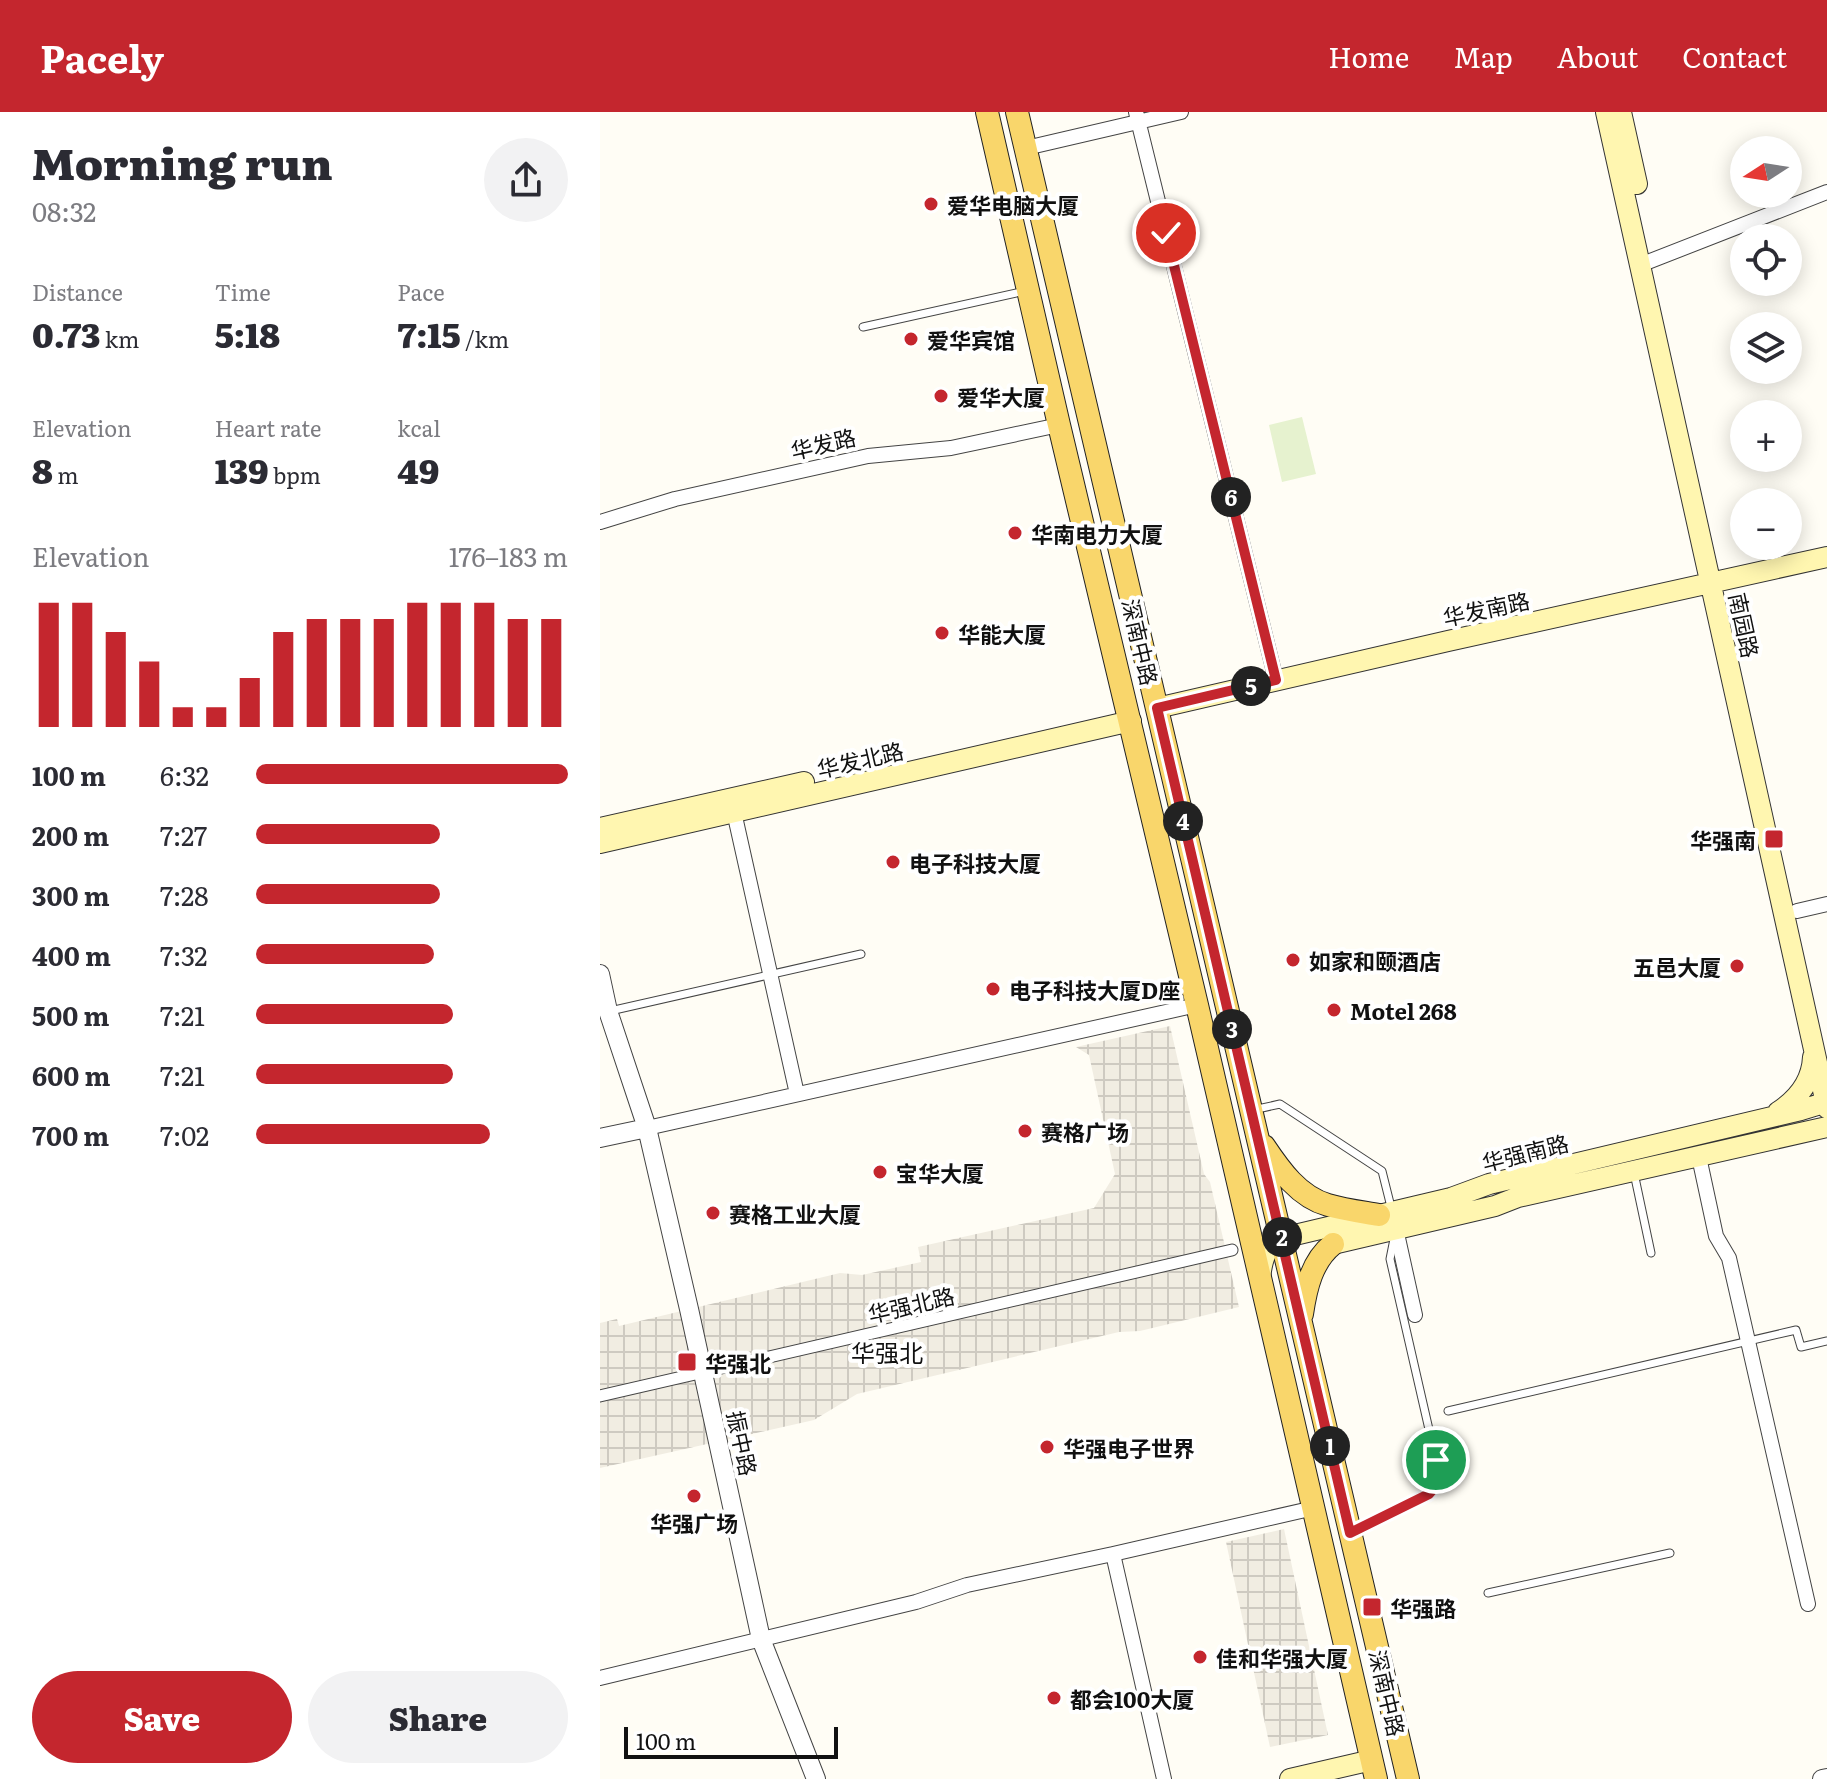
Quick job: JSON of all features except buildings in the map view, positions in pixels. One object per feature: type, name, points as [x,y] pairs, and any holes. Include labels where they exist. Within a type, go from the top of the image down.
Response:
[{"type":"main road","name":"深南中路","points":[[987,112],[1374,1770]]},
{"type":"main road","name":"深南中路","points":[[1017,112],[1408,1779]]},
{"type":"main road","name":"南园路","points":[[1606,112],[1647,262]]},
{"type":"main road","name":"南园路","points":[[1621,112],[1647,262],[1823,1043]]},
{"type":"main road","name":"华发南路","points":[[1157,708],[1827,557]]},
{"type":"main road","name":"南园路","points":[[1717,582],[1797,911],[1823,1043],[1826,1104]]},
{"type":"main road","name":"华发北路","points":[[600,843],[1130,716]]},
{"type":"main road","name":"华发北路","points":[[600,828],[1130,716]]},
{"type":"main road","points":[[1765,1118],[1781,1111],[1802,1090],[1823,1043]]},
{"type":"main road","name":"华强南路","points":[[1333,1244],[1389,1219],[1489,1184],[1826,1104]]},
{"type":"main road","name":"华强南路","points":[[1282,1238],[1389,1219],[1495,1206],[1518,1197],[1827,1127]]},
{"type":"main road","points":[[1257,1134],[1280,1169],[1309,1197],[1329,1206],[1389,1219]]},
{"type":"main road","points":[[1260,1278],[1266,1252],[1282,1238]]},
{"type":"main road","points":[[1301,1323],[1314,1266],[1333,1244]]},
{"type":"main road","points":[[1290,1779],[1374,1770]]},
{"type":"street","points":[[1026,148],[1137,117],[1181,112]]},
{"type":"street","points":[[1137,117],[1276,680]]},
{"type":"street","points":[[1647,262],[1827,192]]},
{"type":"street","name":"华发路","points":[[600,522],[675,499],[868,456],[951,448],[1059,425]]},
{"type":"street","points":[[734,812],[797,1094]]},
{"type":"street","points":[[1797,911],[1827,904]]},
{"type":"street","name":"振中路","points":[[600,974],[604,1012],[647,1128],[761,1639],[816,1779]]},
{"type":"street","points":[[600,1138],[1197,1005]]},
{"type":"street","points":[[1699,1157],[1716,1236],[1729,1258],[1808,1604]]},
{"type":"street","points":[[1389,1219],[1415,1315]]},
{"type":"street","name":"华强北路","points":[[600,1396],[1232,1250]]},
{"type":"street","points":[[600,1678],[916,1602],[967,1585],[1314,1508]]},
{"type":"street","points":[[1113,1554],[1164,1779]]},
{"type":"lane","points":[[863,327],[1028,291]]},
{"type":"lane","points":[[604,1012],[861,954]]},
{"type":"lane","points":[[1251,1110],[1280,1104],[1382,1171],[1389,1219],[1390,1259],[1438,1480],[1429,1494],[1350,1533]]},
{"type":"lane","points":[[1633,1171],[1651,1253]]},
{"type":"lane","points":[[1448,1411],[1796,1330],[1801,1347],[1827,1341]]},
{"type":"lane","points":[[1488,1593],[1670,1553]]},
{"type":"green space","points":[[1302,417],[1316,474],[1282,482],[1269,425]]},
{"type":"shaded area","points":[[1170,1026],[1239,1307],[857,1394],[814,1420],[600,1468],[600,1323],[617,1319],[619,1326],[840,1273],[862,1275],[921,1262],[918,1247],[1094,1208],[1115,1174],[1089,1055],[1076,1047]]},
{"type":"shaded area","points":[[1284,1529],[1328,1735],[1270,1747],[1226,1542]]},
{"type":"place","name":"爱华电脑大厦","points":[[931,204]]},
{"type":"place","name":"爱华宾馆","points":[[911,339]]},
{"type":"place","name":"爱华大厦","points":[[941,396]]},
{"type":"place","name":"华南电力大厦","points":[[1015,533]]},
{"type":"place","name":"华能大厦","points":[[942,633]]},
{"type":"place","name":"华强南","points":[[1774,839]]},
{"type":"place","name":"电子科技大厦","points":[[893,862]]},
{"type":"place","name":"如家和颐酒店","points":[[1293,960]]},
{"type":"place","name":"五邑大厦","points":[[1737,966]]},
{"type":"place","name":"电子科技大厦D座","points":[[993,989]]},
{"type":"place","name":"Motel 268","points":[[1334,1010]]},
{"type":"place","name":"赛格广场","points":[[1025,1131]]},
{"type":"place","name":"宝华大厦","points":[[880,1172]]},
{"type":"place","name":"赛格工业大厦","points":[[713,1213]]},
{"type":"place","name":"华强北","points":[[687,1362]]},
{"type":"place","name":"华强电子世界","points":[[1047,1447]]},
{"type":"place","name":"华强广场","points":[[694,1496]]},
{"type":"place","name":"华强路","points":[[1372,1607]]},
{"type":"place","name":"佳和华强大厦","points":[[1200,1657]]},
{"type":"place","name":"都会100大厦","points":[[1054,1698]]},
{"type":"district","name":"华强北","points":[[887,1351]]},
{"type":"route","points":[[1166,233],[1276,680],[1157,708],[1350,1533],[1429,1494],[1438,1480],[1436,1460]]}]
